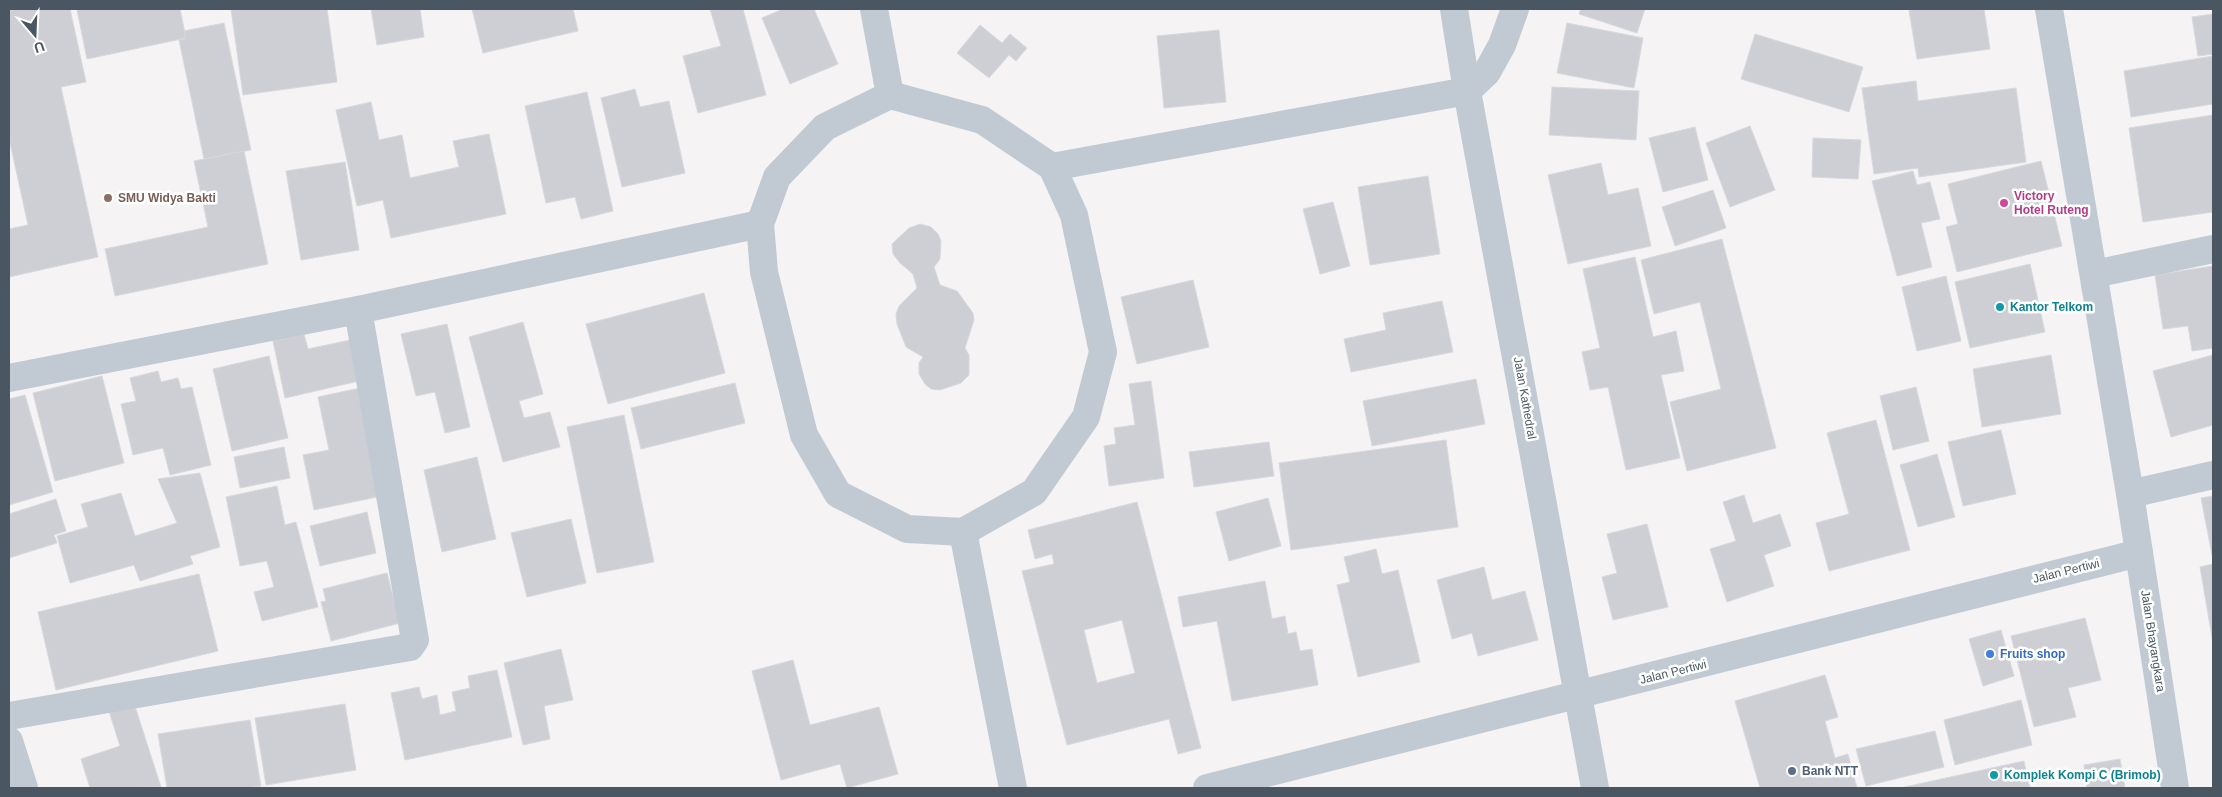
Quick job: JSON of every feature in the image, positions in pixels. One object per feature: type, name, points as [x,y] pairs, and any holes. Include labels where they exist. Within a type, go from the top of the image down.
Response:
[{"type":"street","points":[[874,9],[890,95]]},
{"type":"street","name":"Jalan Kathedral","points":[[1454,9],[1467,91],[1596,788]]},
{"type":"street","points":[[1052,167],[1467,91],[1487,72],[1502,45],[1515,9]]},
{"type":"street","name":"Jalan Bhayangkara","points":[[2049,9],[2130,494],[2175,788]]},
{"type":"street","points":[[890,95],[982,120],[1052,167],[1074,216],[1103,352],[1086,417],[1034,492],[963,532],[907,529],[838,494],[804,435],[764,272],[760,224],[777,177],[825,128],[890,95]]},
{"type":"street","points":[[9,378],[358,310],[760,224]]},
{"type":"street","points":[[2094,274],[2213,249]]},
{"type":"street","points":[[9,716],[410,647],[415,640],[358,310]]},
{"type":"street","points":[[2130,494],[2213,475]]},
{"type":"street","points":[[963,532],[1013,788]]},
{"type":"street","name":"Jalan Pertiwi","points":[[1207,788],[1579,696],[2139,552]]},
{"type":"street","points":[[9,741],[24,788]]},
{"type":"building","points":[[9,9],[70,9],[86,82],[61,87],[98,257],[9,277],[9,229],[28,225],[9,138]]},
{"type":"building","points":[[180,9],[186,38],[87,59],[77,10]]},
{"type":"building","points":[[231,9],[327,9],[337,82],[243,95]]},
{"type":"building","points":[[371,9],[420,9],[424,37],[377,45]]},
{"type":"building","points":[[472,9],[573,9],[578,31],[483,53]]},
{"type":"building","points":[[710,9],[743,9],[766,95],[698,113],[683,56],[721,46]]},
{"type":"building","points":[[783,9],[814,9],[838,64],[790,84],[762,18]]},
{"type":"building","points":[[1581,9],[1645,9],[1637,33],[1579,14]]},
{"type":"building","points":[[1984,9],[1990,49],[1917,59],[1909,10]]},
{"type":"building","points":[[2213,14],[2213,54],[2198,56],[2192,17]]},
{"type":"building","points":[[224,23],[251,150],[204,159],[179,40],[186,38],[184,31]]},
{"type":"building","points":[[1567,23],[1643,38],[1634,88],[1557,73]]},
{"type":"building","points":[[980,25],[1002,43],[1010,34],[1027,48],[1016,61],[1009,55],[989,78],[957,53]]},
{"type":"building","points":[[1219,30],[1226,102],[1164,108],[1157,36]]},
{"type":"building","points":[[1755,34],[1863,67],[1849,112],[1741,79]]},
{"type":"building","points":[[2213,56],[2213,104],[2131,117],[2124,71]]},
{"type":"building","points":[[1916,81],[1918,101],[2016,88],[2026,162],[1919,177],[1918,168],[1874,174],[1862,88]]},
{"type":"building","points":[[1552,87],[1639,91],[1636,140],[1549,135]]},
{"type":"building","points":[[635,89],[640,107],[669,101],[685,173],[622,187],[601,98]]},
{"type":"building","points":[[587,92],[613,211],[581,219],[575,197],[546,203],[525,106]]},
{"type":"building","points":[[371,102],[379,140],[402,135],[410,178],[459,167],[453,141],[489,134],[506,214],[391,238],[383,200],[357,206],[336,110]]},
{"type":"building","points":[[2213,115],[2213,212],[2143,222],[2129,128]]},
{"type":"building","points":[[1750,126],[1775,190],[1730,207],[1706,143]]},
{"type":"building","points":[[1695,127],[1708,180],[1663,192],[1649,138]]},
{"type":"building","points":[[1813,138],[1861,140],[1858,179],[1812,177]]},
{"type":"building","points":[[244,151],[268,264],[115,296],[105,249],[208,227],[194,161]]},
{"type":"building","points":[[2041,161],[2062,246],[1957,272],[1946,227],[1958,224],[1948,184]]},
{"type":"building","points":[[345,162],[359,250],[301,260],[286,171]]},
{"type":"building","points":[[1601,163],[1608,195],[1638,188],[1651,246],[1568,264],[1548,175]]},
{"type":"building","points":[[1913,171],[1917,185],[1930,182],[1940,219],[1921,223],[1932,267],[1897,276],[1872,181]]},
{"type":"building","points":[[1428,176],[1440,254],[1370,265],[1358,187]]},
{"type":"building","points":[[1713,190],[1726,228],[1675,246],[1662,207]]},
{"type":"building","points":[[1333,202],[1350,266],[1320,274],[1303,209]]},
{"type":"building","points":[[920,224],[931,227],[938,234],[941,241],[940,259],[934,267],[940,285],[957,291],[973,313],[974,320],[965,348],[969,355],[969,375],[961,383],[940,390],[931,389],[925,384],[919,374],[919,363],[923,357],[906,347],[897,324],[896,314],[899,306],[917,288],[913,274],[893,254],[892,244],[909,228]]},
{"type":"building","points":[[1722,239],[1776,448],[1687,471],[1670,402],[1721,389],[1700,302],[1654,314],[1641,260]]},
{"type":"building","points":[[1635,257],[1653,337],[1676,331],[1684,371],[1661,375],[1680,458],[1626,470],[1608,387],[1590,390],[1582,352],[1600,348],[1583,269]]},
{"type":"building","name":"Kantor Telkom","points":[[2030,264],[2045,332],[1970,348],[1955,282]]},
{"type":"building","points":[[2213,266],[2213,348],[2192,351],[2188,326],[2163,329],[2155,275]]},
{"type":"building","points":[[1946,276],[1961,341],[1917,351],[1902,287]]},
{"type":"building","points":[[1193,280],[1209,347],[1137,364],[1121,297]]},
{"type":"building","points":[[704,293],[725,373],[608,404],[586,324]]},
{"type":"building","points":[[1442,301],[1453,352],[1351,372],[1344,339],[1386,330],[1383,313]]},
{"type":"building","points":[[523,322],[543,394],[519,401],[524,418],[550,412],[560,447],[503,462],[469,337]]},
{"type":"building","points":[[447,324],[470,427],[445,433],[435,392],[416,396],[401,334]]},
{"type":"building","points":[[304,334],[308,349],[350,340],[359,381],[285,398],[273,341]]},
{"type":"building","points":[[2051,355],[2061,414],[1982,427],[1973,369]]},
{"type":"building","points":[[2213,355],[2213,425],[2171,437],[2153,371]]},
{"type":"building","points":[[269,356],[288,438],[232,451],[213,369]]},
{"type":"building","points":[[158,371],[161,382],[178,378],[181,389],[192,387],[211,465],[170,475],[163,448],[133,455],[121,404],[136,401],[130,378]]},
{"type":"building","points":[[102,376],[124,463],[55,481],[33,393]]},
{"type":"building","points":[[1476,379],[1485,424],[1372,446],[1363,401]]},
{"type":"building","points":[[1151,381],[1164,478],[1109,486],[1104,446],[1116,444],[1114,428],[1135,425],[1129,384]]},
{"type":"building","points":[[735,383],[745,423],[641,449],[631,408]]},
{"type":"building","points":[[1916,387],[1929,441],[1893,450],[1880,396]]},
{"type":"building","points":[[360,388],[382,496],[314,510],[303,455],[329,450],[318,397]]},
{"type":"building","points":[[25,395],[53,492],[9,505],[9,399]]},
{"type":"building","points":[[624,415],[654,562],[597,573],[567,427]]},
{"type":"building","points":[[1876,420],[1910,550],[1829,571],[1816,523],[1849,514],[1827,433]]},
{"type":"building","points":[[2001,430],[2016,494],[1963,506],[1948,442]]},
{"type":"building","points":[[1446,440],[1458,527],[1291,550],[1279,463]]},
{"type":"building","points":[[1269,442],[1274,476],[1194,487],[1189,452]]},
{"type":"building","points":[[284,447],[290,478],[240,488],[234,457]]},
{"type":"building","points":[[1937,454],[1955,517],[1918,527],[1900,465]]},
{"type":"building","points":[[477,457],[496,539],[442,552],[424,470]]},
{"type":"building","points":[[200,473],[220,547],[190,556],[193,564],[140,581],[134,565],[70,583],[57,536],[88,527],[81,504],[121,493],[135,536],[177,523],[158,479]]},
{"type":"building","points":[[277,486],[285,525],[296,522],[318,607],[262,621],[254,592],[274,587],[267,561],[240,566],[226,497]]},
{"type":"building","points":[[1744,495],[1753,523],[1780,514],[1791,546],[1764,555],[1774,586],[1727,602],[1710,549],[1736,541],[1723,502]]},
{"type":"building","points":[[2213,496],[2213,555],[2212,555],[2201,498]]},
{"type":"building","points":[[1268,498],[1281,546],[1229,561],[1216,512]]},
{"type":"building","points":[[56,499],[66,531],[54,535],[57,543],[9,558],[9,514]]},
{"type":"building","points":[[1137,502],[1201,748],[1178,754],[1169,719],[1067,745],[1022,571],[1054,564],[1052,554],[1035,559],[1028,530]],"holes":[[[1122,620],[1135,673],[1097,683],[1084,630]]]},
{"type":"building","points":[[367,512],[376,553],[320,566],[310,526]]},
{"type":"building","points":[[571,519],[586,583],[527,597],[511,533]]},
{"type":"building","points":[[1647,524],[1668,607],[1613,620],[1602,577],[1617,573],[1607,534]]},
{"type":"building","points":[[1376,549],[1382,574],[1398,570],[1420,662],[1358,677],[1337,585],[1350,582],[1344,557]]},
{"type":"building","points":[[2213,564],[2213,643],[2200,567]]},
{"type":"building","points":[[1484,567],[1492,600],[1525,591],[1538,640],[1478,656],[1472,633],[1452,639],[1437,580]]},
{"type":"building","points":[[387,573],[400,623],[331,641],[321,602],[326,601],[323,589]]},
{"type":"building","points":[[199,574],[218,651],[56,690],[38,612]]},
{"type":"building","points":[[1265,581],[1272,619],[1285,616],[1288,634],[1296,632],[1300,651],[1312,649],[1318,685],[1232,701],[1217,621],[1183,627],[1178,597]]},
{"type":"building","points":[[2085,618],[2101,680],[2068,688],[2076,717],[2034,727],[2011,636]]},
{"type":"building","points":[[2001,630],[2014,676],[1983,686],[1969,639]]},
{"type":"building","points":[[561,649],[573,700],[544,706],[550,739],[523,745],[504,663]]},
{"type":"building","points":[[793,660],[810,725],[879,707],[898,774],[847,788],[840,764],[781,780],[752,671]]},
{"type":"building","points":[[497,670],[512,737],[405,760],[391,693],[419,687],[422,699],[437,695],[440,715],[456,711],[452,692],[470,688],[468,676]]},
{"type":"building","points":[[1825,675],[1838,717],[1825,721],[1835,758],[1848,754],[1857,788],[1760,788],[1735,701]]},
{"type":"building","points":[[132,697],[161,787],[90,788],[81,759],[120,746],[107,705]]},
{"type":"building","points":[[2021,700],[2032,745],[1955,765],[1944,720]]},
{"type":"building","points":[[345,704],[356,770],[266,785],[255,718]]},
{"type":"building","points":[[250,720],[261,786],[245,788],[167,788],[158,734]]},
{"type":"building","points":[[1935,731],[1944,767],[1866,786],[1856,749]]},
{"type":"building","points":[[2120,759],[2125,788],[2087,788],[2084,765]]},
{"type":"building","name":"Komplek Kompi C (Brimob)","points":[[2024,761],[2030,788],[1900,788]]},
{"type":"place","name":"SMU Widya Bakti","points":[[108,198]]},
{"type":"place","name":"Victory Hotel Ruteng","points":[[2004,203]]},
{"type":"place","name":"Kantor Telkom","points":[[2000,307]]},
{"type":"place","name":"Fruits shop","points":[[1990,654]]},
{"type":"place","name":"Bank NTT","points":[[1792,771]]},
{"type":"place","name":"Komplek Kompi C (Brimob)","points":[[1994,775]]}]
